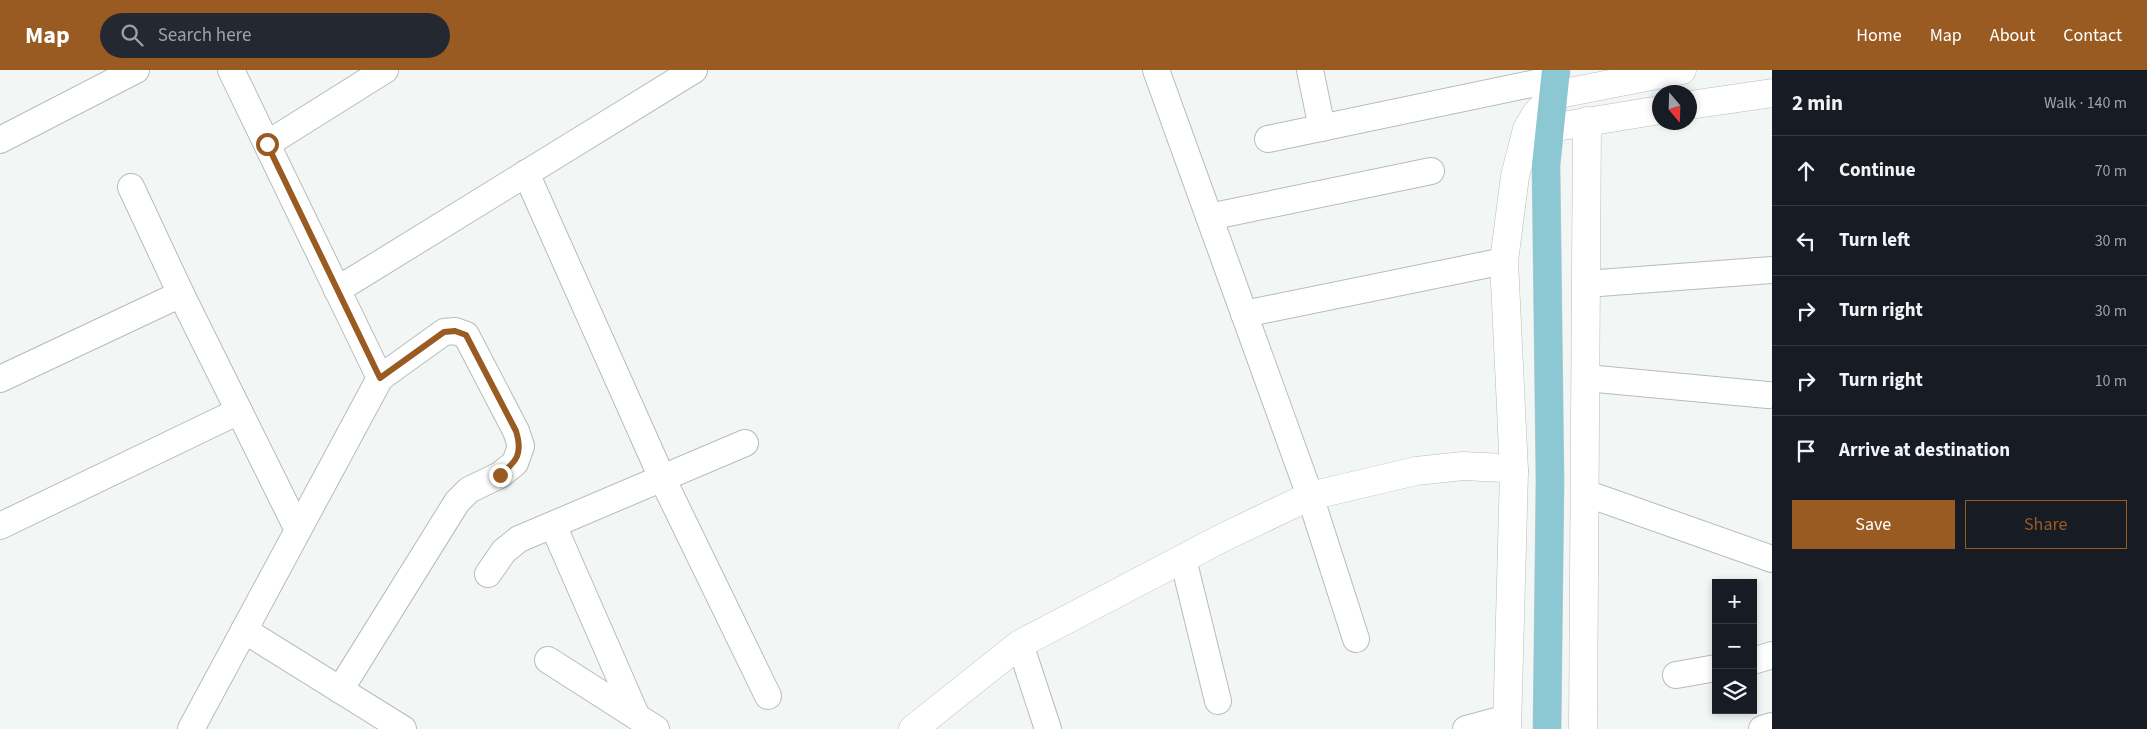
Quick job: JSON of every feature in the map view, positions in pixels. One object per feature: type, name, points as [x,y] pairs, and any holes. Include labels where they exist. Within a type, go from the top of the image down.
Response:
[{"type":"main road","points":[[1547,729],[1550,481],[1546,165],[1555,81]]},
{"type":"street","points":[[0,140],[136,70]]},
{"type":"street","points":[[231,70],[380,378]]},
{"type":"street","points":[[267,144],[385,70]]},
{"type":"street","points":[[1156,70],[1310,496],[1356,639]]},
{"type":"street","points":[[1310,70],[1322,128]]},
{"type":"street","points":[[1268,139],[1555,81],[1682,70]]},
{"type":"street","points":[[337,290],[526,173],[682,73]]},
{"type":"street","points":[[1466,729],[1507,724],[1514,471],[1504,261],[1515,176],[1527,129],[1555,81]]},
{"type":"street","points":[[1697,104],[1772,93]]},
{"type":"street","points":[[1550,128],[1652,111]]},
{"type":"street","points":[[1583,729],[1587,121]]},
{"type":"street","points":[[1209,217],[1431,171]]},
{"type":"street","points":[[526,173],[662,478],[768,696]]},
{"type":"street","points":[[131,187],[181,294],[298,530]]},
{"type":"street","points":[[1244,314],[1504,261]]},
{"type":"street","points":[[1586,284],[1772,270]]},
{"type":"street","points":[[0,379],[181,294]]},
{"type":"street","points":[[191,729],[380,378],[444,332],[455,331],[466,335],[516,431],[520,446],[515,463],[500,475],[469,490],[457,502],[340,690]]},
{"type":"street","points":[[1586,378],[1768,395]]},
{"type":"street","points":[[0,526],[239,411]]},
{"type":"street","points":[[488,574],[504,551],[519,539],[745,443]]},
{"type":"street","points":[[914,729],[1020,644],[1183,559],[1310,496],[1416,471],[1463,466],[1504,468],[1514,471]]},
{"type":"street","points":[[1585,493],[1772,559]]},
{"type":"street","points":[[553,524],[647,723]]},
{"type":"street","points":[[1183,559],[1218,701]]},
{"type":"street","points":[[244,630],[403,729]]},
{"type":"street","points":[[1020,644],[1048,729]]},
{"type":"street","points":[[1757,660],[1772,655]]},
{"type":"street","points":[[548,660],[647,723]]},
{"type":"street","points":[[1676,675],[1712,669]]},
{"type":"street","points":[[1762,729],[1772,726]]},
{"type":"route","points":[[267,144],[380,378],[444,332],[455,331],[466,335],[516,431],[520,446],[515,463],[500,475]]}]
